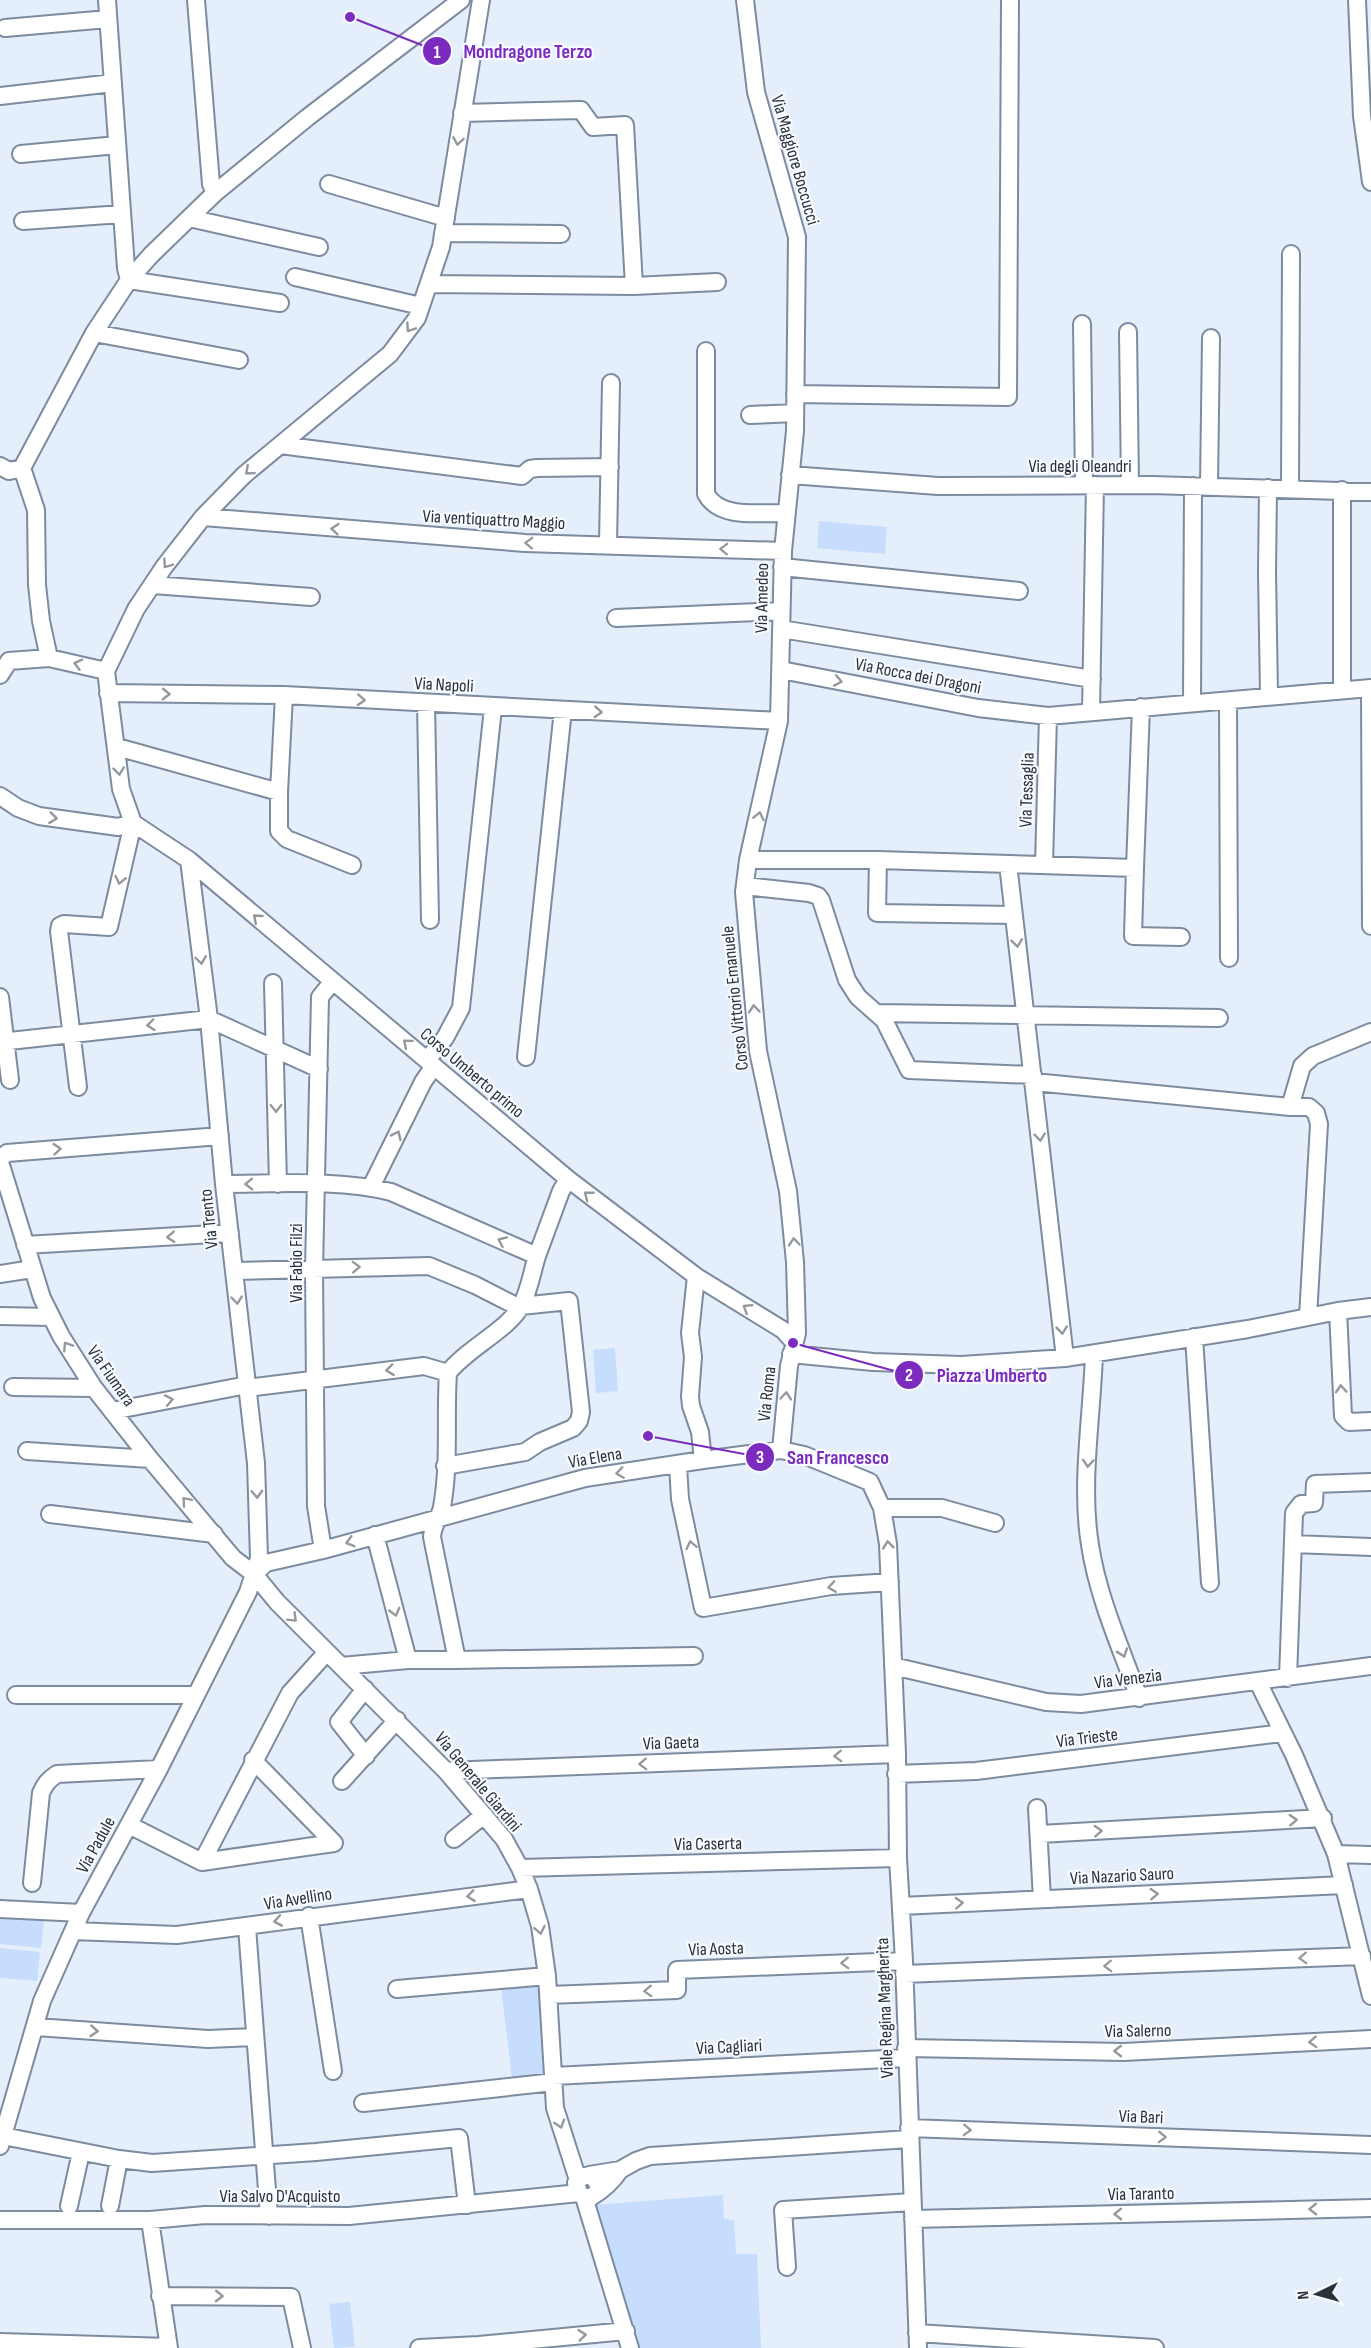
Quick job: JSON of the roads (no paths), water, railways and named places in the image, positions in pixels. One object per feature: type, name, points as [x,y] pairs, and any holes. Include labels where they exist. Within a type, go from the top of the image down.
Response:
[{"type":"street","points":[[106,0],[129,280]]},
{"type":"street","points":[[196,0],[212,184],[215,193]]},
{"type":"street","points":[[435,0],[436,17]]},
{"type":"street","points":[[49,657],[41,621],[37,585],[36,510],[22,468],[94,333],[129,280],[215,193],[436,17],[461,0]]},
{"type":"street","points":[[78,1087],[60,926],[64,924],[110,927],[133,823],[121,789],[106,671],[122,636],[153,585],[203,518],[244,475],[390,354],[417,318],[429,284],[444,226],[481,0]]},
{"type":"street","name":"Via Maggiore Boccucci","points":[[745,0],[756,92],[797,237],[795,413],[790,475]]},
{"type":"street","points":[[795,394],[1008,397],[1010,0]]},
{"type":"street","points":[[1357,0],[1362,116],[1371,182]]},
{"type":"street","points":[[5,28],[108,19]]},
{"type":"street","points":[[0,96],[112,83]]},
{"type":"street","points":[[462,114],[581,110],[593,127],[625,125],[634,286]]},
{"type":"street","points":[[21,154],[117,145]]},
{"type":"street","points":[[329,184],[444,226],[561,234]]},
{"type":"street","points":[[23,221],[122,214]]},
{"type":"street","points":[[189,218],[319,247]]},
{"type":"street","points":[[1290,489],[1291,254]]},
{"type":"street","points":[[295,277],[421,306]]},
{"type":"street","points":[[129,280],[280,303]]},
{"type":"street","points":[[429,284],[634,286],[717,282]]},
{"type":"street","points":[[1082,324],[1089,485],[1091,712]]},
{"type":"street","points":[[1128,332],[1130,485]]},
{"type":"street","points":[[94,333],[239,360]]},
{"type":"street","points":[[1192,702],[1201,486],[1211,338]]},
{"type":"street","points":[[706,351],[706,494],[710,501],[731,512],[786,513]]},
{"type":"street","points":[[608,544],[611,383]]},
{"type":"street","points":[[750,415],[795,413]]},
{"type":"street","points":[[280,445],[522,476],[530,469],[537,468],[610,467]]},
{"type":"street","points":[[0,466],[9,471],[22,468]]},
{"type":"street","name":"Via degli Oleandri","points":[[790,475],[817,479],[938,486],[1130,485],[1371,492]]},
{"type":"street","name":"Via Amedeo","points":[[778,721],[782,559],[790,475]]},
{"type":"street","points":[[1268,488],[1269,696]]},
{"type":"street","points":[[1342,490],[1342,690]]},
{"type":"street","name":"Via ventiquattro Maggio","points":[[203,518],[525,543],[608,544],[782,559],[1019,591]]},
{"type":"street","points":[[153,585],[311,597]]},
{"type":"street","points":[[616,618],[781,611]]},
{"type":"street","points":[[781,629],[1092,680]]},
{"type":"street","points":[[0,675],[9,661],[49,657],[106,671]]},
{"type":"street","name":"Via Rocca dei Dragoni","points":[[781,670],[967,706],[1048,716],[1371,688]]},
{"type":"street","points":[[1371,688],[1371,926]]},
{"type":"street","name":"Via Napoli","points":[[108,693],[284,696],[778,721]]},
{"type":"street","points":[[284,696],[279,831],[287,839],[352,865]]},
{"type":"street","points":[[1228,701],[1229,958]]},
{"type":"street","points":[[426,704],[430,920]]},
{"type":"street","points":[[1141,707],[1133,936],[1181,937]]},
{"type":"street","points":[[371,1187],[431,1063],[461,1008],[493,708]]},
{"type":"street","points":[[526,1058],[563,710]]},
{"type":"street","name":"Via Tessaglia","points":[[1044,865],[1048,716]]},
{"type":"street","name":"Corso Vittorio Emanuele","points":[[778,721],[748,860],[745,886],[758,1051],[792,1220],[798,1310],[797,1333],[793,1348]]},
{"type":"street","points":[[117,747],[279,792]]},
{"type":"street","points":[[0,796],[18,808],[39,816],[118,827],[133,823]]},
{"type":"street","name":"Corso Umberto primo","points":[[133,823],[189,860],[567,1179],[696,1276],[783,1330],[793,1348]]},
{"type":"street","name":"Via Trento","points":[[189,860],[209,1019],[224,1184],[256,1464],[260,1558],[254,1574]]},
{"type":"street","points":[[748,860],[878,860],[1135,868]]},
{"type":"street","points":[[878,860],[877,913],[1014,915]]},
{"type":"street","points":[[1008,864],[1065,1358]]},
{"type":"street","points":[[745,886],[818,896],[847,980],[858,997],[878,1013],[890,1031],[909,1070],[1034,1079],[1290,1107],[1309,1107],[1316,1113],[1319,1124],[1308,1317]]},
{"type":"street","name":"Via Fabio Filzi","points":[[323,1550],[316,1506],[314,1269],[320,997],[333,981]]},
{"type":"street","points":[[273,983],[278,1184]]},
{"type":"street","points":[[0,997],[3,1041],[10,1080]]},
{"type":"street","points":[[878,1013],[1219,1018]]},
{"type":"street","points":[[3,1041],[209,1019],[319,1069]]},
{"type":"street","points":[[1290,1107],[1302,1065],[1313,1056],[1371,1032]]},
{"type":"street","points":[[0,1160],[7,1154],[220,1136]]},
{"type":"street","name":"Via Fiumara","points":[[0,1160],[32,1269],[60,1336],[94,1388],[150,1459],[233,1558],[254,1574]]},
{"type":"street","points":[[457,1660],[432,1537],[433,1525],[442,1509],[448,1373],[454,1364],[505,1323],[521,1307],[537,1256],[567,1179]]},
{"type":"street","points":[[224,1184],[371,1187],[391,1192],[537,1256]]},
{"type":"street","points":[[25,1245],[230,1233]]},
{"type":"street","points":[[234,1271],[429,1266],[521,1307],[569,1301],[581,1412],[579,1421],[573,1428],[540,1442],[525,1452],[445,1466]]},
{"type":"street","points":[[0,1274],[32,1269]]},
{"type":"street","points":[[696,1276],[690,1334],[693,1357],[690,1396],[700,1432],[703,1460]]},
{"type":"street","points":[[793,1348],[873,1362],[961,1365],[1065,1358],[1371,1307]]},
{"type":"street","points":[[1338,1311],[1343,1416],[1349,1422],[1371,1421]]},
{"type":"street","points":[[0,1316],[51,1317]]},
{"type":"street","points":[[1194,1336],[1210,1583]]},
{"type":"street","name":"Via Roma","points":[[781,1450],[793,1348]]},
{"type":"street","points":[[1095,1354],[1086,1491],[1090,1545],[1102,1596],[1138,1698]]},
{"type":"street","points":[[112,1411],[247,1387],[424,1366],[448,1373]]},
{"type":"street","points":[[13,1387],[94,1388]]},
{"type":"street","name":"Via Elena","points":[[254,1574],[266,1563],[323,1550],[585,1478],[781,1450],[804,1455],[870,1482],[882,1508],[888,1544],[893,1666]]},
{"type":"street","points":[[27,1451],[150,1459]]},
{"type":"street","points":[[678,1465],[680,1499],[703,1608],[831,1586],[890,1582]]},
{"type":"street","points":[[1288,1678],[1294,1514],[1301,1504],[1314,1503],[1315,1484],[1371,1482]]},
{"type":"street","points":[[882,1508],[942,1508],[995,1523]]},
{"type":"street","points":[[50,1514],[214,1534]]},
{"type":"street","points":[[375,1535],[408,1660]]},
{"type":"street","points":[[1293,1544],[1371,1547]]},
{"type":"street","name":"Via Generale Giardini","points":[[254,1574],[277,1602],[446,1771],[504,1839],[520,1868],[529,1888],[540,1926],[548,1976],[555,2108],[585,2189],[591,2224],[630,2348]]},
{"type":"street","name":"Via Padule","points":[[1,2141],[42,2001],[81,1913],[159,1769],[248,1592],[254,1574]]},
{"type":"street","points":[[202,1862],[253,1760],[290,1693],[327,1652]]},
{"type":"street","points":[[341,1666],[408,1660],[694,1656]]},
{"type":"street","name":"Via Venezia","points":[[893,1666],[1046,1702],[1081,1704],[1371,1666]]},
{"type":"street","name":"Viale Regina Margherita","points":[[893,1666],[898,1858],[918,2341]]},
{"type":"street","points":[[1258,1682],[1323,1818],[1344,1885],[1363,1922],[1362,1956],[1371,1996]]},
{"type":"street","points":[[365,1689],[339,1722],[366,1756]]},
{"type":"street","points":[[16,1695],[195,1695]]},
{"type":"street","points":[[342,1781],[397,1720]]},
{"type":"street","name":"Via Trieste","points":[[896,1774],[976,1772],[1282,1733]]},
{"type":"street","name":"Via Gaeta","points":[[446,1771],[897,1754]]},
{"type":"street","points":[[129,1826],[202,1862],[334,1843],[253,1760]]},
{"type":"street","points":[[32,1883],[41,1793],[51,1778],[57,1774],[159,1769]]},
{"type":"street","points":[[1037,1808],[1042,1899]]},
{"type":"street","points":[[453,1839],[484,1815]]},
{"type":"street","points":[[1040,1834],[1323,1818]]},
{"type":"street","points":[[1336,1854],[1371,1855]]},
{"type":"street","name":"Via Caserta","points":[[520,1868],[898,1858]]},
{"type":"street","name":"Via Nazario Sauro","points":[[901,1906],[1344,1885]]},
{"type":"street","name":"Via Avellino","points":[[73,1931],[177,1935],[529,1888]]},
{"type":"street","points":[[0,1909],[81,1913]]},
{"type":"street","points":[[309,1916],[333,2071]]},
{"type":"street","points":[[247,1927],[269,2216]]},
{"type":"street","points":[[904,1968],[1362,1956]]},
{"type":"street","name":"Via Aosta","points":[[549,1995],[676,1990],[677,1970],[904,1968]]},
{"type":"street","points":[[398,1989],[548,1976]]},
{"type":"street","points":[[36,2027],[208,2039],[254,2037]]},
{"type":"street","name":"Via Salerno","points":[[906,2053],[1124,2052],[1371,2039]]},
{"type":"street","name":"Via Cagliari","points":[[363,2103],[554,2079],[906,2053]]},
{"type":"street","name":"Via Bari","points":[[620,2170],[650,2156],[909,2133],[1371,2145]]},
{"type":"street","points":[[1,2141],[152,2163],[264,2156],[459,2138],[467,2205]]},
{"type":"street","points":[[69,2206],[81,2152]]},
{"type":"street","points":[[110,2206],[119,2159]]},
{"type":"street","name":"Via Salvo D'Acquisto","points":[[0,2220],[150,2220],[205,2215],[348,2216],[560,2195],[585,2189],[620,2170]]},
{"type":"street","name":"Via Taranto","points":[[787,2267],[783,2210],[1371,2208]]},
{"type":"street","points":[[0,2342],[169,2348],[150,2220]]},
{"type":"street","points":[[160,2296],[291,2297],[302,2348]]},
{"type":"street","points":[[419,2348],[479,2345],[626,2331]]},
{"type":"street","points":[[918,2341],[1155,2348]]},
{"type":"place","name":"Mondragone Terzo","points":[[350,17]]},
{"type":"place","name":"Piazza Umberto","points":[[793,1343]]},
{"type":"place","name":"San Francesco","points":[[648,1436]]}]
